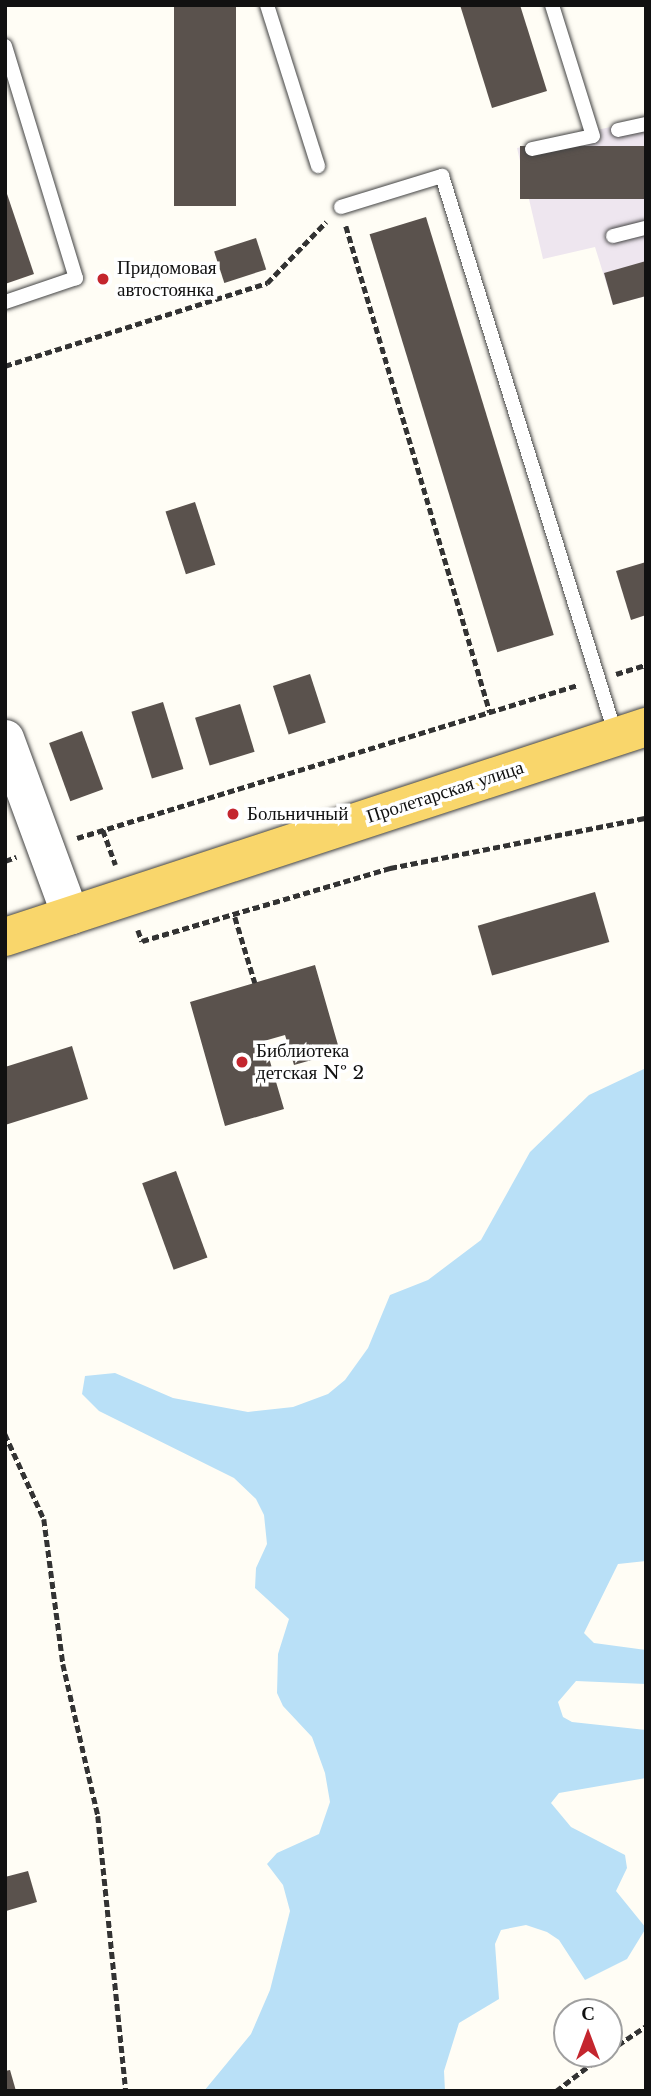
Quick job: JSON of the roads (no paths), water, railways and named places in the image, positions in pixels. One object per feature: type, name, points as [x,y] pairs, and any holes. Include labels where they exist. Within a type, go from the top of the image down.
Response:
[{"type":"main road","name":"Пролетарская улица","points":[[5,937],[631,732]]},
{"type":"street","points":[[5,738],[70,915]]},
{"type":"lane","points":[[267,5],[318,166]]},
{"type":"lane","points":[[532,149],[593,136],[552,5]]},
{"type":"lane","points":[[5,46],[76,278],[5,302]]},
{"type":"lane","points":[[618,130],[646,124]]},
{"type":"lane","points":[[341,207],[442,176],[598,679],[631,732]]},
{"type":"lane","points":[[613,236],[646,228]]},
{"type":"water","points":[[646,1068],[646,1561],[618,1564],[584,1633],[594,1643],[646,1650],[646,1684],[576,1681],[558,1702],[563,1717],[572,1722],[646,1730],[646,1778],[559,1793],[551,1803],[571,1827],[625,1855],[627,1868],[616,1891],[646,1928],[627,1959],[585,1980],[559,1940],[547,1932],[526,1925],[501,1930],[495,1944],[499,1999],[459,2023],[444,2071],[445,2091],[204,2091],[251,2034],[270,1990],[290,1911],[283,1885],[267,1864],[277,1853],[319,1834],[330,1802],[325,1773],[312,1737],[283,1706],[277,1693],[278,1654],[289,1619],[255,1588],[256,1568],[267,1544],[264,1515],[256,1499],[234,1478],[99,1411],[82,1394],[85,1376],[115,1373],[173,1398],[248,1412],[293,1407],[328,1394],[345,1380],[368,1348],[390,1295],[428,1280],[481,1240],[530,1152],[589,1095]]},
{"type":"place","name":"Придомовая автостоянка","points":[[103,279]]},
{"type":"place","name":"Больничный","points":[[233,814]]},
{"type":"place","name":"Библиотека детская № 2","points":[[242,1062]]}]
